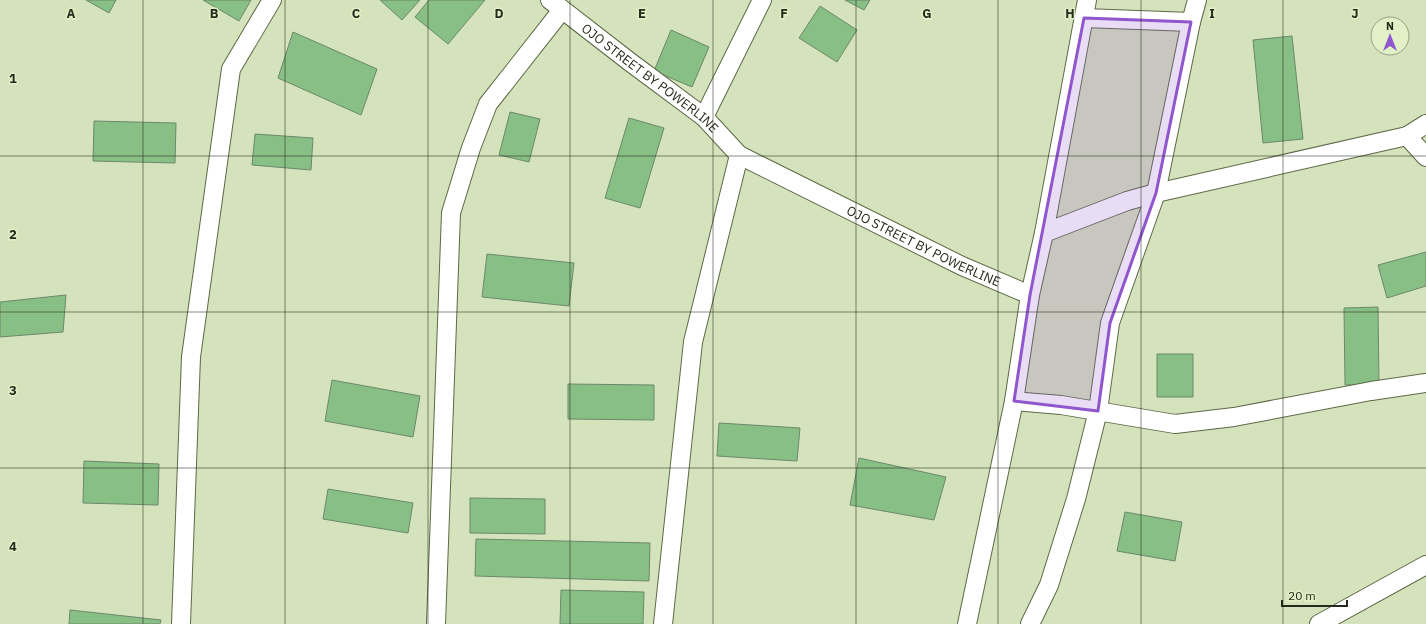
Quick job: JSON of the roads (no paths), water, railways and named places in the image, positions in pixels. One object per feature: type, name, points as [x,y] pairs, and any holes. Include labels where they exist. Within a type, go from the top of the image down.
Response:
[{"type":"street","points":[[181,624],[191,357],[231,70],[272,0]]},
{"type":"street","points":[[704,117],[762,0]]},
{"type":"street","points":[[967,624],[1014,401],[1030,295],[1044,233],[1087,0]]},
{"type":"street","points":[[1030,624],[1049,586],[1076,499],[1098,411],[1110,323],[1156,193],[1191,22],[1197,0]]},
{"type":"street","points":[[436,624],[451,212],[471,148],[488,104],[556,5]]},
{"type":"street","name":"OJO STREET BY POWERLINE","points":[[556,5],[704,117],[739,155],[962,266],[1030,295]]},
{"type":"street","points":[[1084,18],[1191,22]]},
{"type":"street","points":[[1044,233],[1127,201],[1156,193],[1407,136],[1426,124]]},
{"type":"street","points":[[1407,136],[1426,157]]},
{"type":"street","points":[[663,624],[693,342],[739,155]]},
{"type":"street","points":[[1014,401],[1061,405],[1175,424],[1234,417],[1371,391],[1426,383]]},
{"type":"street","points":[[1319,624],[1426,565]]}]
